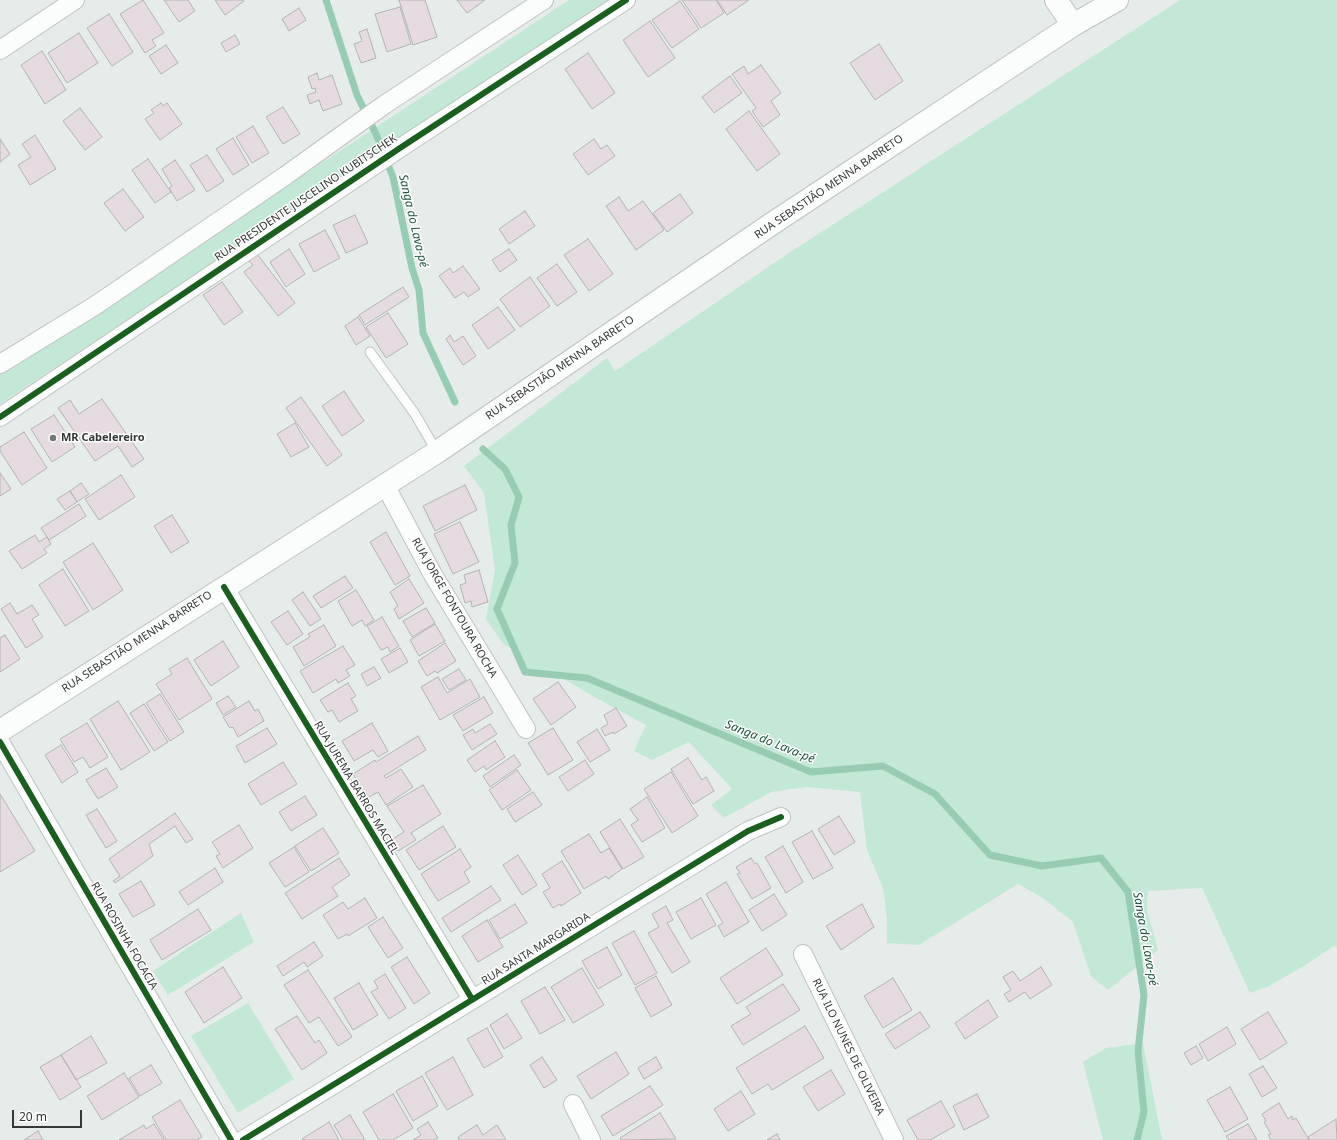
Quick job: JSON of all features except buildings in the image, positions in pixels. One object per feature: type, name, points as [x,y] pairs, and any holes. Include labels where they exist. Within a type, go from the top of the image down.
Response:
[{"type":"main road","points":[[1056,0],[1073,25]]},
{"type":"main road","name":"RUA SEBASTIÃO MENNA BARRETO","points":[[0,731],[437,452],[767,228],[1073,25],[1117,0]]},
{"type":"street","points":[[0,50],[76,0]]},
{"type":"street","points":[[0,364],[96,305],[285,176],[384,105],[544,0]]},
{"type":"street","name":"RUA PRESIDENTE JUSCELINO KUBITSCHEK","points":[[0,417],[400,148],[626,0]]},
{"type":"street","name":"RUA JORGE FONTOURA ROCHA","points":[[384,485],[432,573],[526,729]]},
{"type":"street","name":"RUA JUREMA BARROS MACIEL","points":[[224,587],[472,1000]]},
{"type":"street","name":"RUA ROSINHA FOCACIA","points":[[0,742],[231,1140]]},
{"type":"street","name":"RUA SANTA MARGARIDA","points":[[243,1140],[748,831],[781,817]]},
{"type":"street","name":"RUA ILO NUNES DE OLIVEIRA","points":[[803,954],[894,1140]]},
{"type":"street","points":[[573,1104],[591,1140]]},
{"type":"lane","points":[[370,352],[415,414],[437,452]]},
{"type":"green space","points":[[569,0],[612,0],[0,404],[0,375]]},
{"type":"green space","points":[[1180,0],[1337,0],[1337,947],[1334,946],[1304,966],[1267,987],[1250,993],[1202,888],[1148,891],[1147,910],[1158,950],[1108,990],[1091,976],[1073,922],[1043,898],[1018,884],[919,945],[887,943],[887,919],[883,888],[867,850],[860,792],[806,787],[771,792],[724,818],[711,805],[732,789],[689,742],[652,760],[634,751],[646,725],[587,693],[558,675],[525,672],[516,650],[504,645],[486,619],[495,570],[484,493],[464,466],[607,358],[615,371],[789,253]]},
{"type":"green space","points":[[241,913],[254,942],[168,995],[153,971]]},
{"type":"green space","points":[[248,1003],[294,1079],[238,1113],[191,1036]]},
{"type":"green space","points":[[1143,1043],[1162,1140],[1103,1140],[1083,1062],[1106,1048]]},
{"type":"waterway","name":"Sanga do Lava-pé","points":[[326,0],[357,95],[376,134],[393,177],[412,268],[419,290],[423,333],[455,402]]},
{"type":"waterway","name":"Sanga do Lava-pé","points":[[483,449],[505,469],[519,497],[511,525],[515,563],[497,609],[525,672],[587,678],[811,772],[883,766],[935,794],[990,855],[1042,866],[1101,858],[1128,892],[1144,995],[1138,1051],[1144,1112],[1137,1140]]},
{"type":"cycle path","points":[[0,417],[400,148],[626,0]]},
{"type":"cycle path","points":[[224,587],[472,999]]},
{"type":"cycle path","points":[[0,742],[231,1140]]},
{"type":"cycle path","points":[[243,1140],[748,831],[781,817]]},
{"type":"place","name":"MR Cabelereiro","points":[[53,438]]}]
